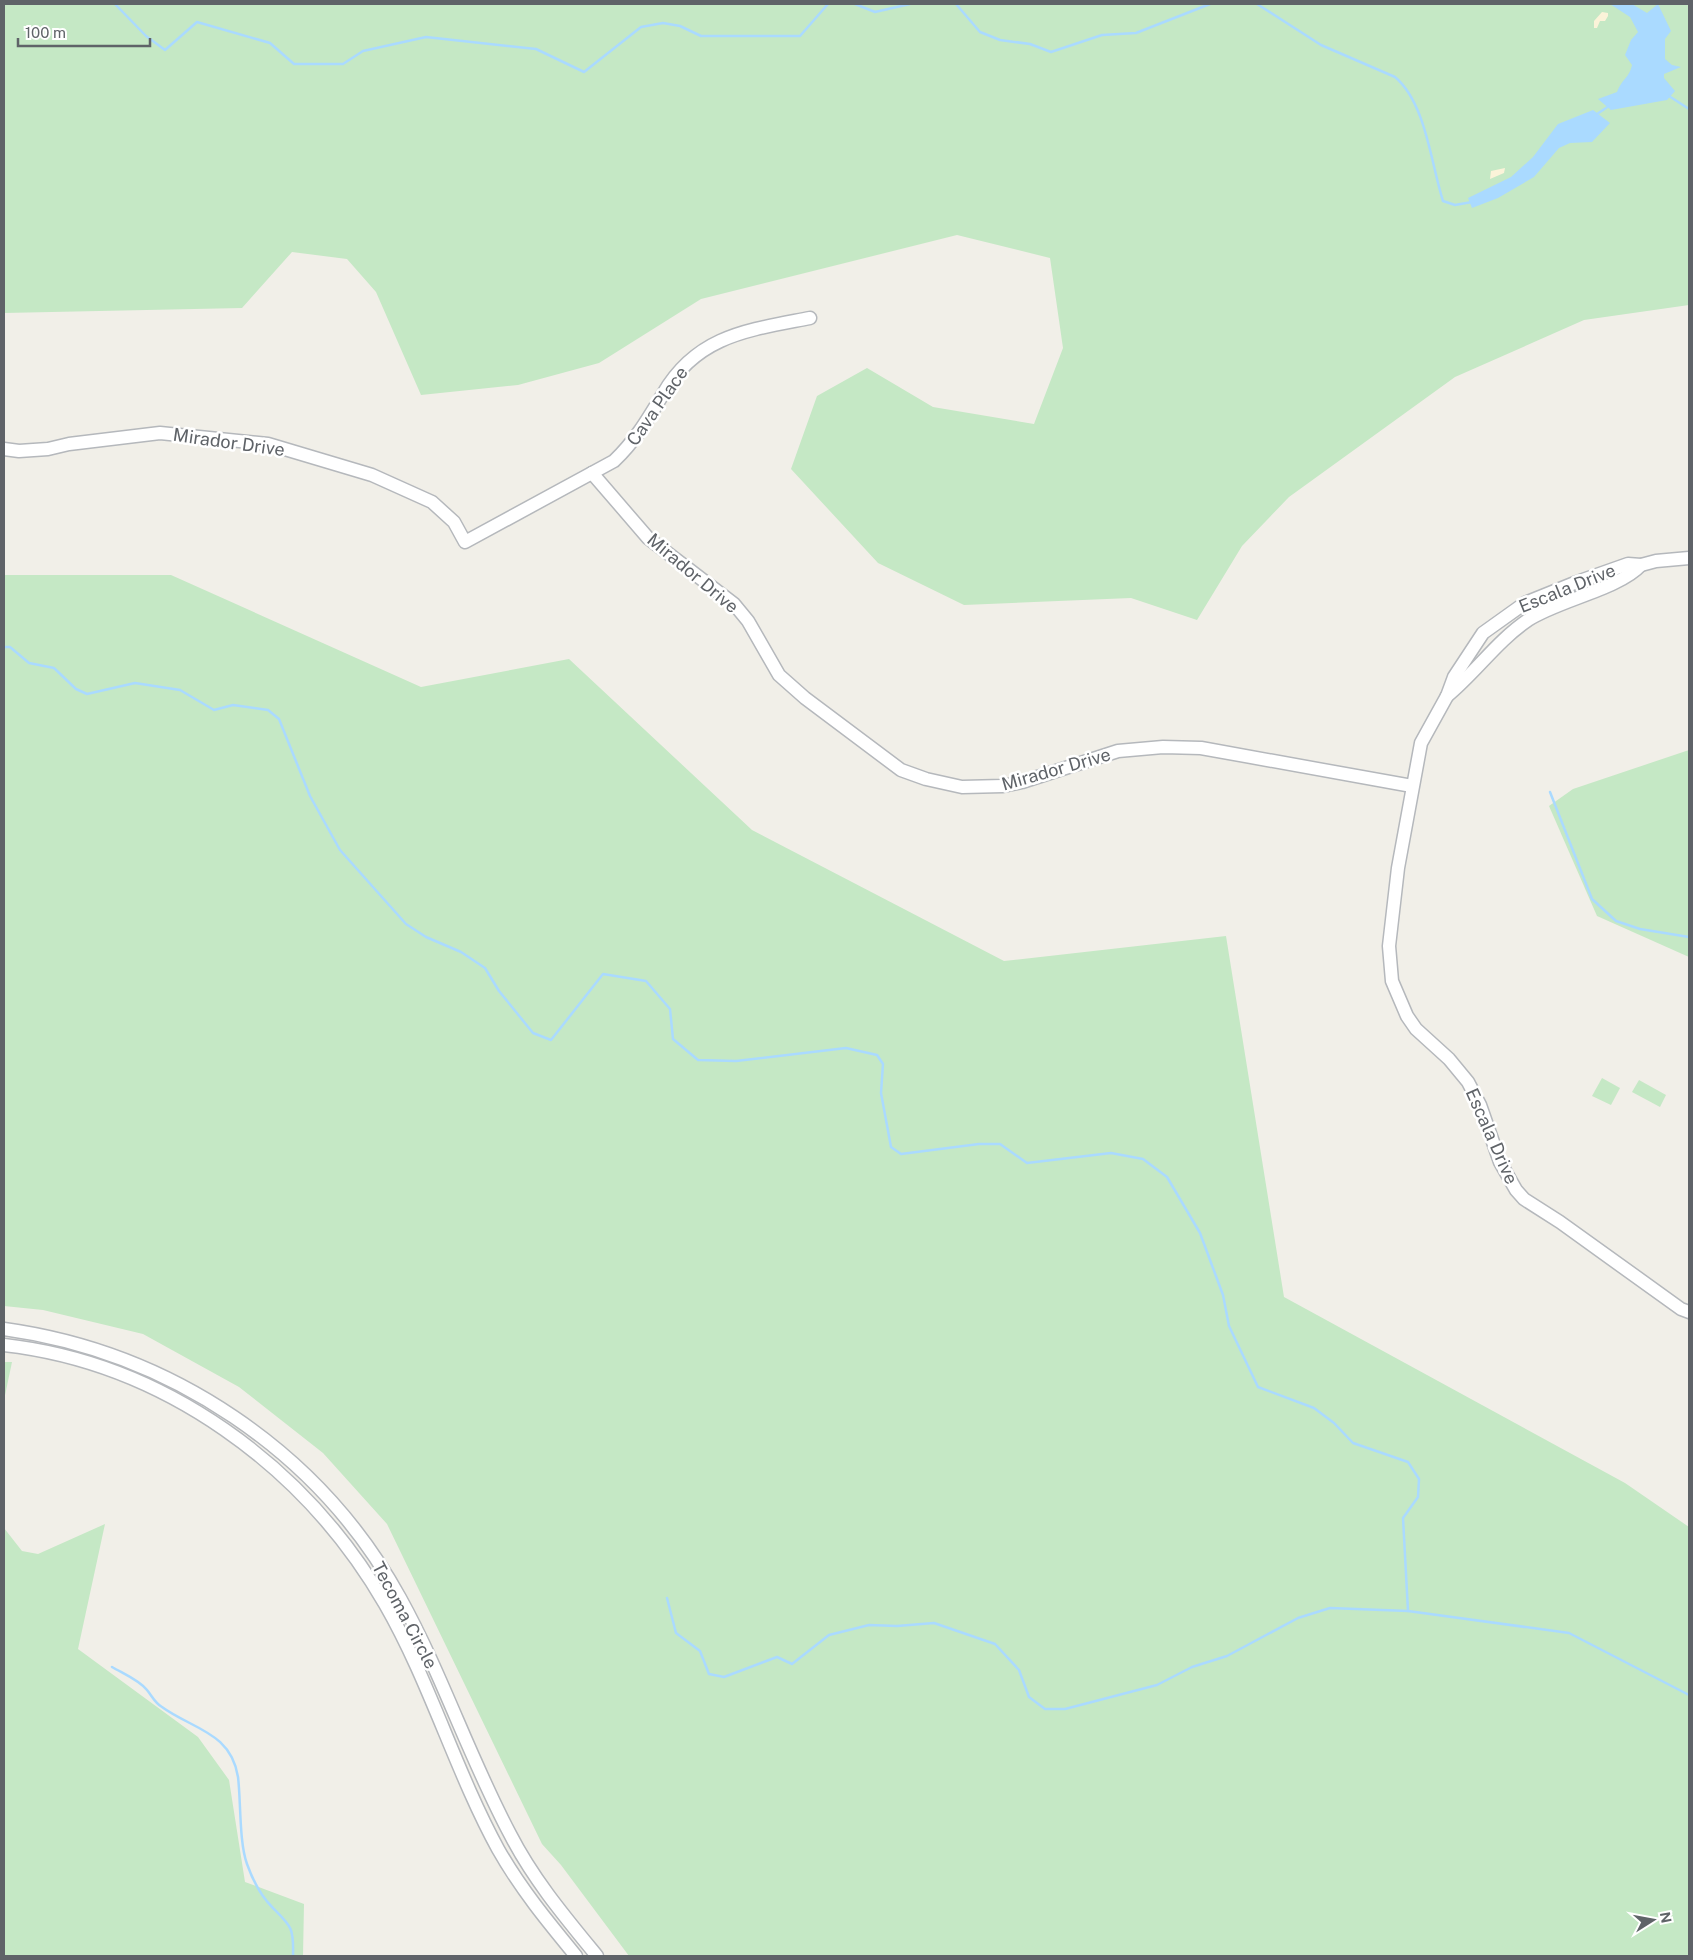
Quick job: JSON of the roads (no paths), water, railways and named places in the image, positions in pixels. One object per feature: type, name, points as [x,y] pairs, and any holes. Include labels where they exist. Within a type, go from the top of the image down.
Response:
[{"type":"street","name":"Cava Place","points":[[592,472],[614,462],[629,447],[672,380],[686,363],[703,349],[745,331],[810,318]]},
{"type":"street","name":"Mirador Drive","points":[[4,449],[19,451],[48,449],[69,444],[160,433],[268,444],[372,475],[432,502],[454,522],[465,542],[592,472],[648,538],[734,604],[748,621],[779,675],[805,698],[901,770],[962,787],[1003,786],[1022,782],[1118,751],[1163,747],[1201,748],[1412,786]]},
{"type":"street","name":"Escala Drive","points":[[1689,558],[1656,561],[1641,565],[1628,564],[1538,596],[1508,613],[1483,633],[1454,677],[1447,696],[1422,743],[1412,786],[1398,868],[1389,946],[1392,981],[1407,1016],[1416,1029],[1449,1060],[1468,1082],[1480,1105],[1504,1171],[1524,1199],[1560,1222],[1681,1309],[1689,1312]]},
{"type":"street","name":"Escala Drive","points":[[1447,696],[1460,686],[1498,644],[1527,621],[1545,610],[1618,580],[1634,572],[1641,565]]},
{"type":"street","name":"Tecoma Circle","points":[[4,1329],[59,1339],[126,1360],[181,1384],[238,1419],[276,1448],[313,1482],[356,1530],[384,1570],[415,1627],[509,1834],[552,1900],[597,1956]]},
{"type":"street","name":"Tecoma Circle","points":[[4,1345],[43,1352],[120,1374],[180,1402],[207,1418],[260,1456],[312,1504],[350,1550],[386,1605],[499,1849],[539,1910],[576,1956]]},
{"type":"street","points":[[120,1374],[126,1360]]},
{"type":"street","points":[[302,1494],[313,1482]]},
{"type":"street","points":[[312,1504],[324,1494]]},
{"type":"street","points":[[430,1699],[444,1692]]},
{"type":"street","points":[[436,1714],[451,1708]]},
{"type":"street","points":[[539,1910],[552,1900]]},
{"type":"street","points":[[548,1922],[561,1912]]},
{"type":"water","points":[[1610,4],[1632,4],[1647,13],[1658,4],[1671,31],[1665,39],[1665,59],[1672,65],[1681,67],[1664,74],[1664,78],[1675,91],[1667,100],[1611,110],[1598,99],[1617,92],[1629,73],[1632,65],[1625,55],[1631,40],[1638,32],[1630,17]]},
{"type":"water","points":[[1593,110],[1610,123],[1592,142],[1570,143],[1559,148],[1534,177],[1498,198],[1472,208],[1468,198],[1511,177],[1533,157],[1558,124]]},
{"type":"waterway","points":[[115,4],[146,36],[165,50],[197,22],[270,43],[294,64],[343,64],[363,51],[426,37],[536,49],[584,72],[641,27],[663,23],[680,26],[701,36],[800,36],[828,4]]},
{"type":"waterway","points":[[855,4],[875,12],[910,4]]},
{"type":"waterway","points":[[956,4],[980,32],[1000,40],[1030,44],[1051,52],[1102,35],[1136,33],[1210,4]]},
{"type":"waterway","points":[[1257,4],[1321,45],[1395,77],[1414,102],[1421,118],[1443,201],[1455,205],[1472,202]]},
{"type":"waterway","points":[[1669,96],[1689,109]]},
{"type":"waterway","points":[[1597,114],[1609,106]]},
{"type":"waterway","points":[[4,647],[10,647],[29,663],[54,668],[76,689],[87,694],[135,683],[180,690],[214,710],[233,705],[268,710],[279,719],[310,796],[340,850],[406,924],[426,937],[461,952],[485,968],[499,991],[533,1033],[551,1040],[603,974],[646,981],[670,1009],[673,1039],[698,1060],[736,1061],[846,1048],[877,1055],[883,1064],[881,1093],[891,1147],[901,1154],[979,1144],[1000,1144],[1027,1163],[1111,1153],[1143,1159],[1167,1177],[1200,1233],[1223,1295],[1229,1326],[1258,1387],[1314,1408],[1334,1423],[1353,1443],[1408,1462],[1419,1479],[1418,1497],[1403,1518],[1408,1611],[1569,1633],[1689,1695]]},
{"type":"waterway","points":[[1550,792],[1592,899],[1616,921],[1640,929],[1689,937]]},
{"type":"waterway","points":[[667,1598],[676,1633],[700,1651],[709,1674],[724,1677],[777,1657],[792,1664],[829,1635],[869,1625],[897,1626],[934,1623],[995,1644],[1019,1670],[1029,1697],[1045,1709],[1065,1709],[1157,1685],[1192,1667],[1227,1656],[1298,1618],[1330,1608],[1408,1611]]},
{"type":"waterway","points":[[112,1667],[140,1683],[160,1705],[209,1733],[227,1750],[234,1762],[238,1777],[244,1855],[254,1881],[264,1898],[290,1928],[293,1939],[293,1956]]}]
